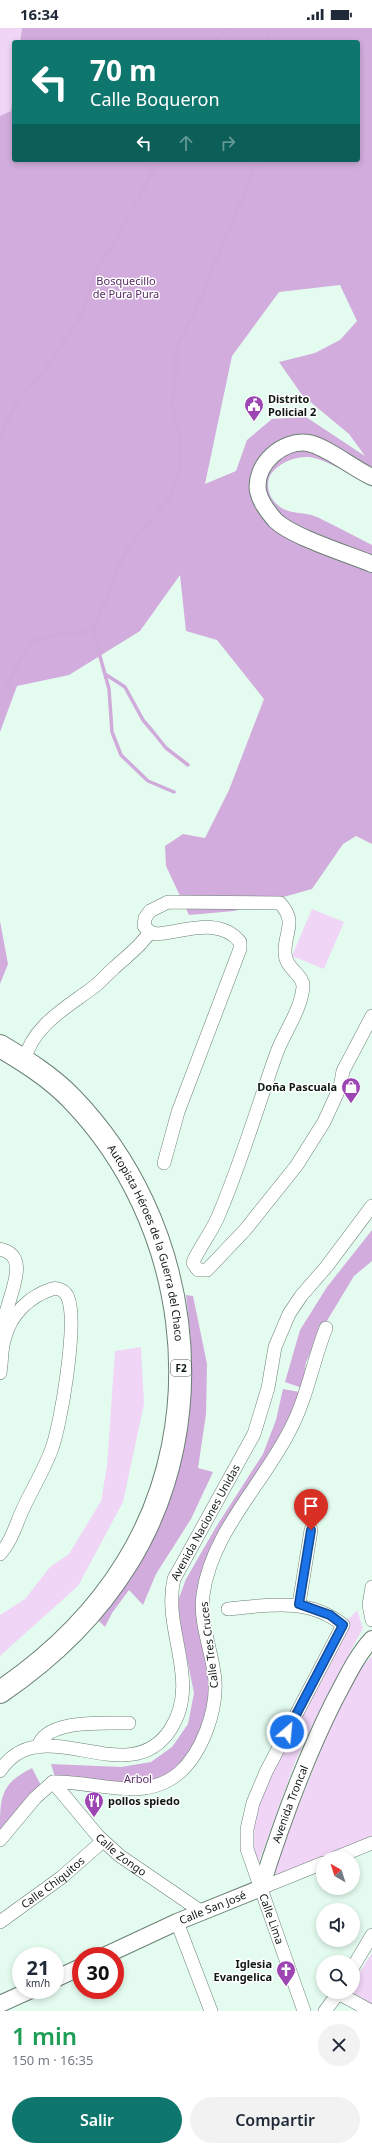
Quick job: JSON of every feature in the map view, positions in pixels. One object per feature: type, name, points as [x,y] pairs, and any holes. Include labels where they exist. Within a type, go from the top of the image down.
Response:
[{"type":"highway","name":"Autopista Héroes de la Guerra del Chaco","points":[[0,1046],[24,1060],[49,1079],[88,1117],[120,1160],[151,1220],[172,1289],[178,1322],[181,1360],[177,1426],[170,1462],[162,1489],[145,1530],[127,1563],[106,1595],[78,1627],[49,1655],[0,1692]]},
{"type":"highway","name":"Autopista Héroes de la Guerra del Chaco","points":[[0,1064],[42,1088],[52,1097],[80,1124],[111,1166],[136,1213],[153,1259],[163,1296],[170,1360],[166,1425],[159,1459],[148,1494],[122,1550],[98,1587],[69,1622],[41,1649],[11,1673],[0,1676]]},
{"type":"street","points":[[372,478],[318,447],[308,443],[294,442],[281,449],[270,458],[261,470],[258,481],[258,492],[263,502],[276,520],[296,533],[372,564]]},
{"type":"street","points":[[164,1163],[178,1112],[240,949],[240,942],[235,935],[225,930],[208,928],[193,928],[166,934],[156,934],[150,932],[144,926],[145,918],[150,911],[168,902],[280,903],[286,910],[290,924],[284,950],[285,957],[288,964],[302,979],[304,985],[300,1002],[278,1050],[220,1213],[194,1260],[193,1264],[198,1270],[207,1270],[218,1260],[269,1202],[297,1165],[324,1122],[340,1087],[343,1071],[372,1016]]},
{"type":"street","points":[[24,1060],[27,1048],[33,1037],[45,1024],[93,988],[138,949],[150,932]]},
{"type":"street","name":"Avenida Naciones Unidas","points":[[0,1771],[4,1765],[23,1751],[38,1747],[56,1746],[129,1756],[150,1751],[170,1730],[182,1700],[184,1677],[172,1613],[171,1590],[174,1579],[254,1434],[268,1388],[276,1347],[289,1314],[301,1296],[327,1266],[372,1206]]},
{"type":"street","points":[[0,1373],[4,1337],[3,1324],[6,1306],[17,1276],[17,1261],[5,1251]]},
{"type":"street","points":[[0,1554],[8,1545],[22,1511],[51,1450],[60,1414],[72,1330],[68,1298],[62,1290],[56,1288],[44,1292],[27,1303],[17,1312],[4,1337]]},
{"type":"street","name":"Calle Tres Cruces","points":[[53,1782],[104,1788],[143,1789],[173,1777],[192,1758],[203,1738],[214,1702],[215,1680],[204,1625],[203,1604],[208,1570],[226,1533],[291,1430],[326,1328]]},
{"type":"street","points":[[228,1609],[278,1604],[299,1604],[311,1530]]},
{"type":"street","points":[[372,1587],[369,1605],[372,1620]]},
{"type":"street","name":"Calle Lima","points":[[299,1604],[330,1615],[343,1625],[266,1772],[255,1796],[247,1829],[247,1849],[304,2011]]},
{"type":"street","name":"Avenida Troncal","points":[[261,1888],[276,1839],[314,1741],[357,1659],[372,1639]]},
{"type":"street","points":[[38,1747],[39,1743],[52,1731],[67,1725],[129,1723]]},
{"type":"street","points":[[0,1840],[35,1798],[53,1782]]},
{"type":"street","name":"Calle Zongo","points":[[53,1782],[103,1841],[120,1856],[202,1912]]},
{"type":"street","name":"Calle Chiquitos","points":[[0,1922],[62,1877],[103,1841]]},
{"type":"street","points":[[354,1851],[372,1844]]},
{"type":"street","name":"Calle San José","points":[[123,1947],[177,1922],[316,1866]]},
{"type":"street","points":[[177,1922],[211,2011]]},
{"type":"street","points":[[360,1955],[372,1935]]},
{"type":"street","points":[[0,2004],[12,1999]]},
{"type":"street","points":[[325,2011],[333,1999]]},
{"type":"street","points":[[350,1999],[371,2011]]},
{"type":"shaded area","points":[[0,28],[22,28],[20,40],[12,40],[11,111],[0,116]]},
{"type":"shaded area","points":[[312,909],[344,922],[324,969],[292,956]]},
{"type":"shaded area","points":[[141,1347],[144,1404],[123,1502],[78,1586],[0,1656],[0,1615],[25,1599],[50,1567],[69,1554],[101,1501],[107,1466],[115,1351]]},
{"type":"shaded area","points":[[357,1610],[363,1628],[324,1701],[295,1762],[257,1867],[248,1844],[261,1794],[343,1620],[350,1618]]},
{"type":"shaded area","points":[[372,1656],[372,1843],[351,1851],[316,1851],[316,1861],[264,1881],[277,1860],[338,1708],[357,1673]]},
{"type":"shaded area","points":[[372,1953],[372,2004],[360,1997],[360,1971]]},
{"type":"green space","name":"Bosquecillo de Pura Pura","points":[[22,28],[372,28],[372,487],[339,468],[312,457],[292,459],[280,465],[271,474],[268,480],[271,497],[283,509],[317,517],[372,545],[372,844],[356,836],[343,844],[312,889],[234,911],[189,915],[166,866],[165,846],[183,834],[205,838],[229,790],[264,699],[217,640],[186,631],[180,575],[140,631],[69,675],[17,686],[0,732],[0,116],[11,111],[12,102],[12,162],[360,162],[360,40],[20,40]],"holes":[[[340,285],[357,321],[340,340],[315,353],[279,362],[302,395],[349,434],[365,456],[306,417],[272,419],[247,440],[236,471],[205,484],[232,356],[279,292]]]},
{"type":"green space","points":[[0,921],[8,964],[0,984]]},
{"type":"green space","points":[[372,1230],[372,1261],[354,1276],[325,1324],[306,1362],[302,1388],[285,1382],[300,1330],[327,1287]]},
{"type":"green space","points":[[186,1295],[193,1296],[207,1364],[206,1414],[198,1468],[213,1472],[191,1519],[156,1574],[143,1605],[129,1590],[112,1613],[105,1627],[97,1619],[138,1566],[151,1543],[162,1518],[179,1466],[188,1413],[190,1386],[191,1343]]},
{"type":"green space","name":"Arbol","points":[[283,1389],[305,1393],[229,1534],[205,1584],[214,1681],[190,1767],[142,1793],[99,1793],[64,1789],[56,1780],[51,1764],[121,1767],[151,1762],[172,1747],[188,1724],[194,1693],[178,1615],[179,1598],[186,1579],[216,1527],[263,1454],[276,1420]]},
{"type":"green space","points":[[32,1768],[44,1791],[0,1833],[0,1810],[4,1793],[14,1780]]},
{"type":"waterway","points":[[217,40],[225,28]]},
{"type":"waterway","points":[[267,28],[267,40]]},
{"type":"waterway","points":[[0,438],[17,402],[43,372],[80,317],[97,269],[120,233],[157,162]]},
{"type":"waterway","points":[[174,792],[148,781],[121,755],[112,732],[109,689],[93,631],[118,569],[129,547],[170,497],[181,465],[179,434],[172,406],[176,370],[176,349],[193,316],[257,162]]},
{"type":"waterway","points":[[0,696],[33,640],[60,634],[93,631]]},
{"type":"waterway","points":[[105,674],[125,687],[143,720],[166,748],[188,765]]},
{"type":"place","name":"Distrito Policial 2","points":[[254,422]]},
{"type":"place","name":"Doña Pascuala","points":[[351,1104]]},
{"type":"place","name":"pollos spiedo","points":[[94,1818]]},
{"type":"place","name":"Iglesia Evangelica","points":[[286,1987]]},
{"type":"route","points":[[287,1732],[343,1625],[330,1615],[299,1604],[311,1530]]}]
